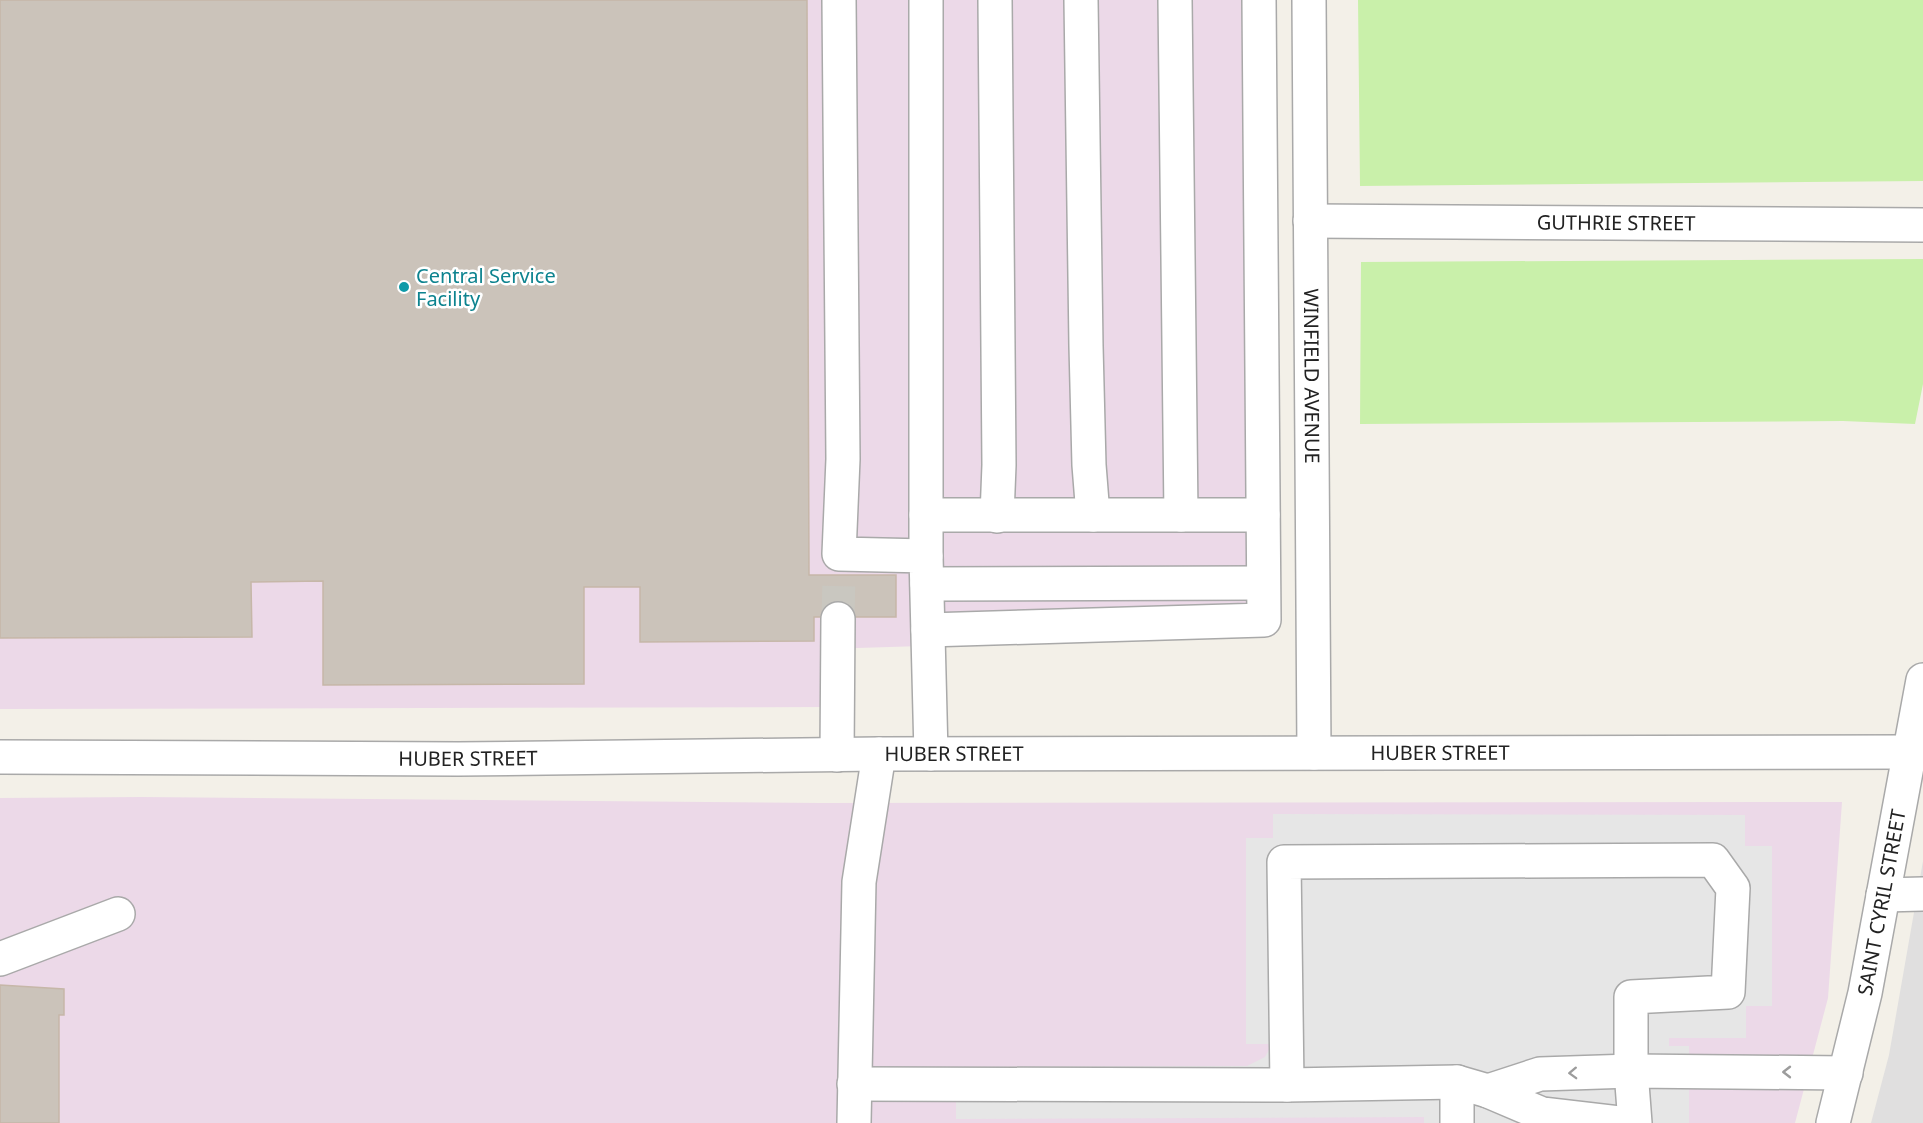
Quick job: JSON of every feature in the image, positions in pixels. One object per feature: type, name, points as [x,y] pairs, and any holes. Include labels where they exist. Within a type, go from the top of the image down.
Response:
[{"type":"street","points":[[839,0],[843,459],[839,565],[1263,583]]},
{"type":"street","points":[[926,0],[926,515],[931,754]]},
{"type":"street","points":[[995,0],[999,465],[997,516]]},
{"type":"street","points":[[1082,0],[1087,394],[1089,465],[1094,515]]},
{"type":"street","points":[[1175,0],[1181,515]]},
{"type":"street","points":[[928,630],[1264,620],[1258,0]]},
{"type":"street","name":"WINFIELD AVENUE","points":[[1309,0],[1314,753]]},
{"type":"street","name":"GUTHRIE STREET","points":[[1310,220],[1923,225]]},
{"type":"street","points":[[926,515],[1263,515]]},
{"type":"street","points":[[837,754],[838,619]]},
{"type":"street","name":"SAINT CYRIL STREET","points":[[1833,1123],[1865,993],[1923,681]]},
{"type":"street","name":"HUBER STREET","points":[[0,758],[458,759],[837,754],[1909,752]]},
{"type":"street","points":[[854,1123],[859,882],[879,754]]},
{"type":"street","points":[[1287,1084],[1284,862],[1713,860],[1733,888],[1728,992],[1631,997],[1631,1071],[1635,1123]]},
{"type":"street","points":[[1883,894],[1923,894]]},
{"type":"street","points":[[0,959],[118,914]]},
{"type":"street","points":[[1488,1091],[1539,1074],[1631,1071],[1846,1073]]},
{"type":"street","points":[[854,1084],[1457,1082],[1488,1091],[1542,1114],[1619,1123]]},
{"type":"street","points":[[1457,1082],[1457,1123]]},
{"type":"shaded area","name":"Central Service Facility","points":[[0,0],[1277,0],[1275,635],[825,649],[826,707],[0,709]]},
{"type":"shaded area","points":[[141,797],[820,803],[1842,802],[1828,998],[1795,1123],[0,1123],[0,798]]},
{"type":"shaded area","points":[[1273,814],[1745,815],[1745,846],[1772,846],[1772,1006],[1746,1006],[1746,1038],[1669,1038],[1669,1046],[1689,1046],[1689,1123],[1424,1123],[1424,1117],[956,1119],[956,1067],[1247,1066],[1265,1057],[1272,1044],[1246,1044],[1246,838],[1273,838]]},
{"type":"shaded area","points":[[1923,861],[1923,1123],[1871,1123],[1889,1055]]},
{"type":"green space","points":[[1358,0],[1923,0],[1923,181],[1360,186]]},
{"type":"green space","points":[[1923,259],[1923,384],[1915,424],[1843,421],[1360,424],[1361,262]]},
{"type":"building","name":"Central Service Facility","points":[[0,0],[807,0],[809,575],[896,575],[896,617],[814,617],[814,641],[640,642],[640,587],[584,587],[584,684],[323,685],[323,581],[251,582],[252,637],[0,638]]},
{"type":"building","points":[[0,985],[64,989],[64,1015],[59,1015],[59,1123],[0,1123]]},
{"type":"tunnel","points":[[838,619],[839,575]]},
{"type":"place","name":"Central Service Facility","points":[[404,287]]}]
